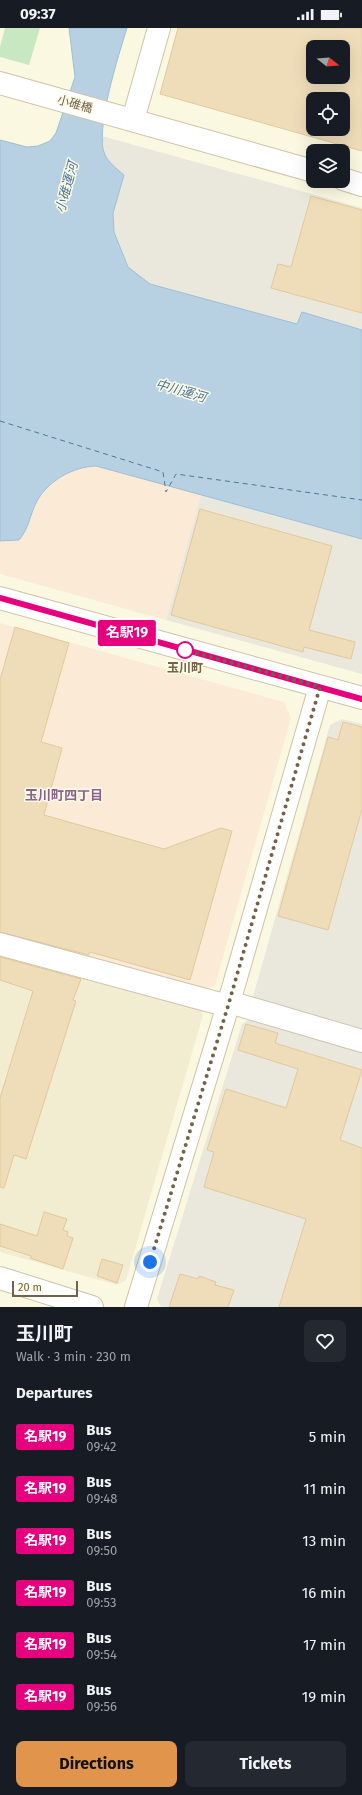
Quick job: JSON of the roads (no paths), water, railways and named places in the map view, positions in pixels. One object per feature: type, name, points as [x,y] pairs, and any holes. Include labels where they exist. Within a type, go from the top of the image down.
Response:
[{"type":"street","points":[[125,118],[159,28]]},
{"type":"street","name":"小碓橋","points":[[0,83],[306,169]]},
{"type":"street","points":[[350,181],[362,185]]},
{"type":"street","points":[[0,598],[362,698]]},
{"type":"street","points":[[136,1307],[228,1004],[320,687]]},
{"type":"street","points":[[0,944],[362,1041]]},
{"type":"street","points":[[0,1278],[92,1307]]},
{"type":"water","points":[[69,28],[127,28],[109,92],[105,111],[102,144],[107,158],[113,166],[124,175],[113,213],[114,232],[128,267],[150,284],[297,324],[302,312],[362,330],[362,539],[96,466],[70,472],[55,481],[37,501],[25,531],[19,540],[0,541],[0,140],[27,147],[38,146],[50,141],[56,133],[75,77]]},
{"type":"place","name":"玉川町","points":[[185,650]]},
{"type":"district","name":"玉川町四丁目","points":[[64,795]]},
{"type":"water label","name":"小碓運河","points":[[66,187]]},
{"type":"water label","name":"中川運河","points":[[181,390]]}]
